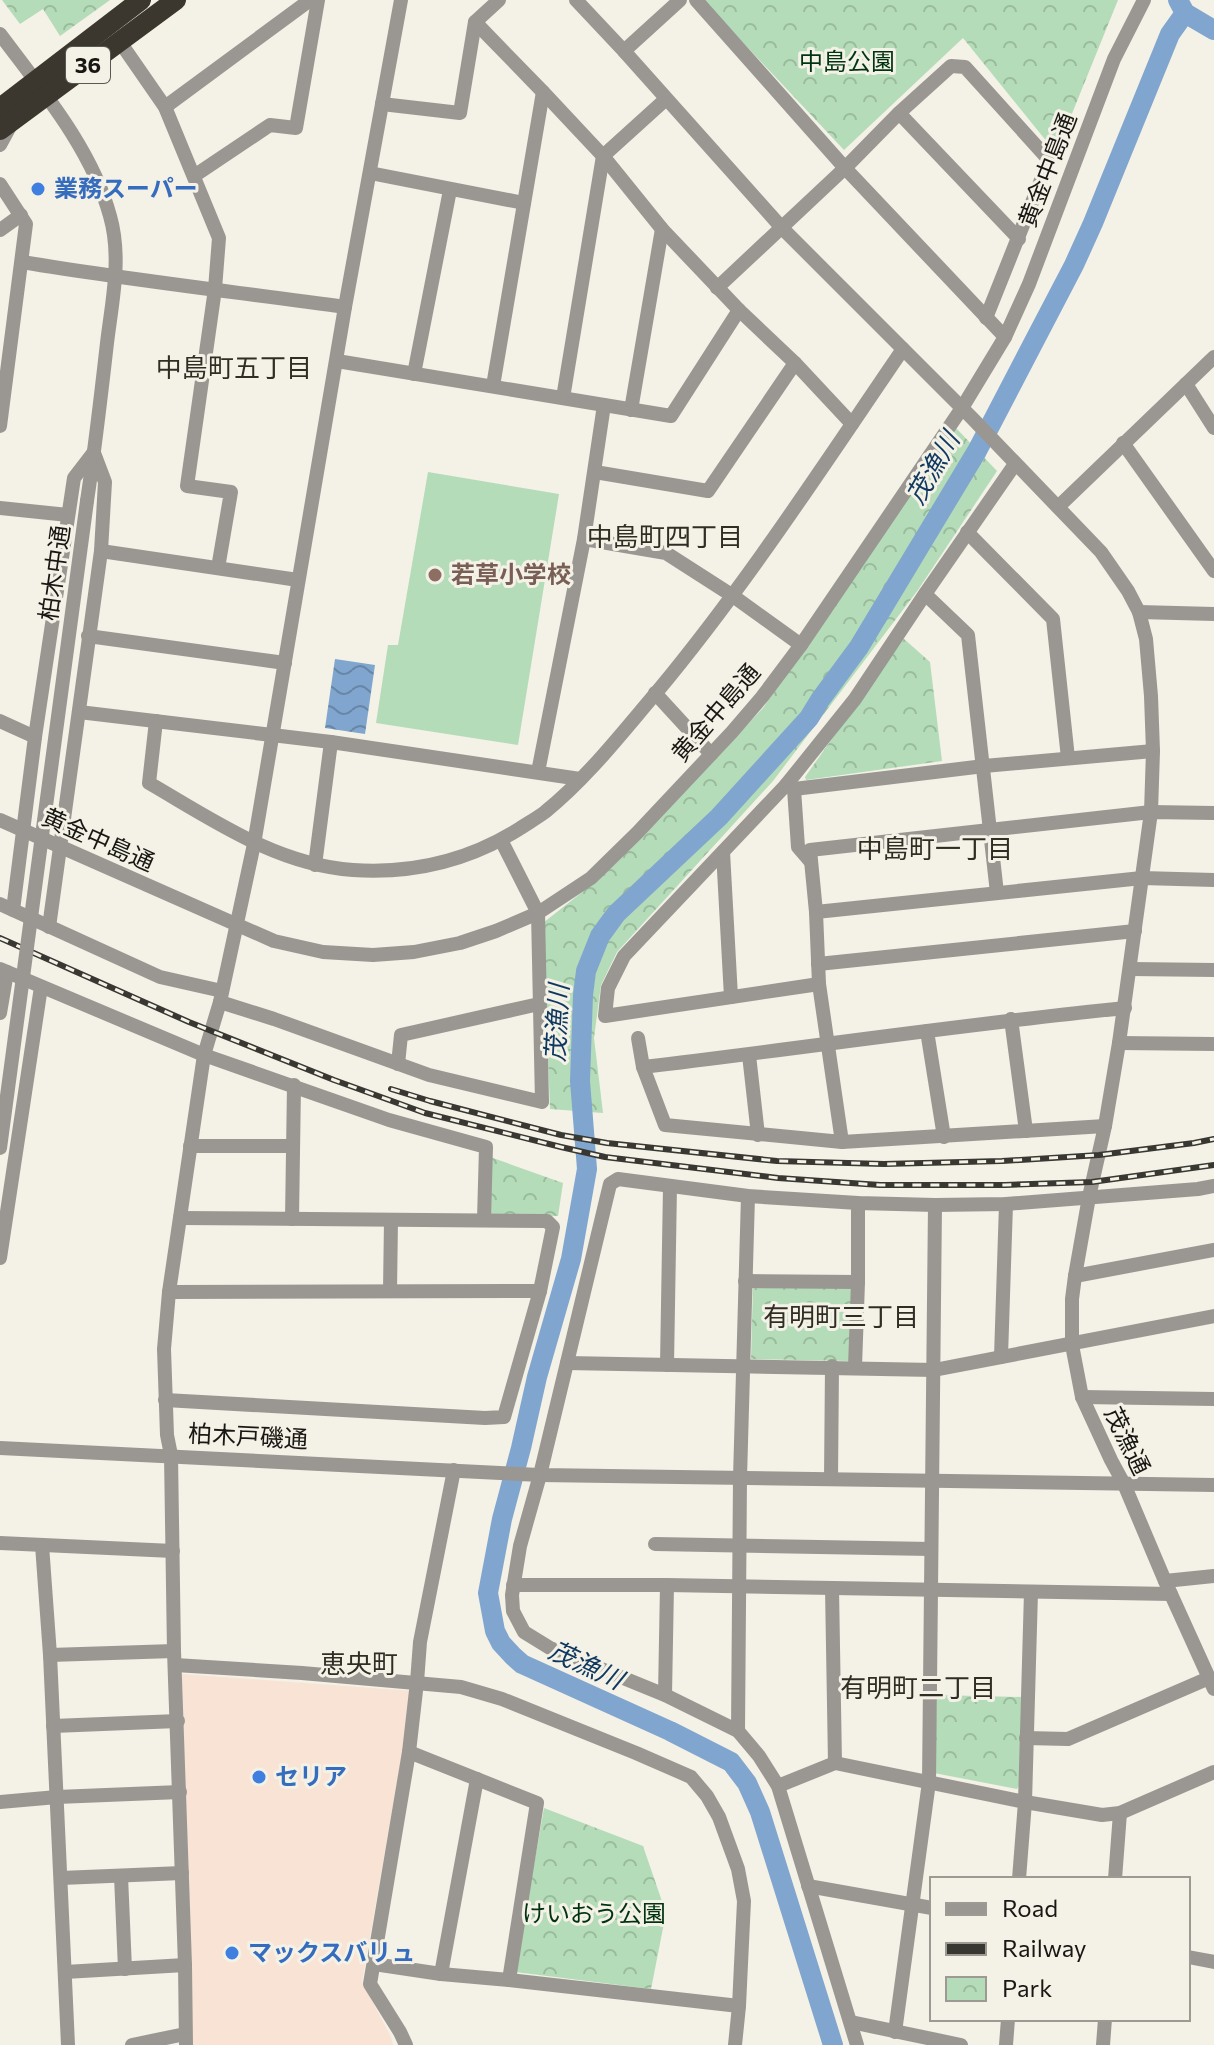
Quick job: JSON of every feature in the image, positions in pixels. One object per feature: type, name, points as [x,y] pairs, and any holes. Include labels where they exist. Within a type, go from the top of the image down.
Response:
[{"type":"highway","name":"36","points":[[5,119],[141,0]]},
{"type":"highway","name":"36","points":[[41,88],[120,42],[176,0]]},
{"type":"street","points":[[165,107],[310,0]]},
{"type":"street","points":[[194,176],[270,125],[296,128],[318,0]]},
{"type":"street","points":[[132,2045],[185,2040],[171,1455],[165,1400],[164,1349],[169,1292],[204,1055],[221,996],[254,844],[345,307],[401,0]]},
{"type":"street","points":[[382,104],[460,113],[475,22],[499,0]]},
{"type":"street","name":"茂漁通","points":[[576,0],[782,228],[1101,552],[1139,612],[1148,654],[1153,751],[1151,812],[1125,1008],[1075,1276],[1072,1345],[1082,1397],[1212,1683]]},
{"type":"street","points":[[624,51],[680,0]]},
{"type":"street","points":[[696,0],[845,168],[1005,337]]},
{"type":"street","name":"黄金中島通","points":[[0,820],[274,941],[323,952],[373,955],[414,952],[460,943],[538,913],[591,878],[637,833],[762,697],[967,413],[1029,284],[1114,59],[1144,0]]},
{"type":"street","points":[[475,22],[603,156],[662,229],[717,288],[795,363],[852,424]]},
{"type":"street","name":"柏木中通","points":[[0,34],[41,88],[87,159],[103,195],[114,232],[116,278],[0,1148]]},
{"type":"street","points":[[120,42],[165,107],[219,238],[215,289],[187,486],[231,492],[218,568]]},
{"type":"street","points":[[717,288],[951,66],[965,67],[1049,160],[986,318]]},
{"type":"street","points":[[493,386],[543,92]]},
{"type":"street","points":[[563,398],[603,156],[666,99]]},
{"type":"street","points":[[899,113],[1019,239]]},
{"type":"street","points":[[0,145],[5,119]]},
{"type":"street","points":[[370,173],[524,203]]},
{"type":"street","points":[[0,184],[26,224],[0,426]]},
{"type":"street","points":[[414,374],[450,190]]},
{"type":"street","points":[[0,230],[21,215]]},
{"type":"street","points":[[631,410],[662,229]]},
{"type":"street","points":[[22,262],[116,278],[345,307]]},
{"type":"street","points":[[337,361],[671,416],[739,310]]},
{"type":"street","points":[[0,321],[14,311]]},
{"type":"street","points":[[156,721],[149,783],[254,844],[315,865],[385,871],[460,859],[501,840],[544,813],[580,779],[682,663],[733,596],[903,349]]},
{"type":"street","points":[[1058,507],[1214,357]]},
{"type":"street","points":[[595,472],[708,491],[795,363]]},
{"type":"street","points":[[1186,384],[1214,428]]},
{"type":"street","points":[[538,772],[584,539],[604,405]]},
{"type":"street","points":[[1123,443],[1214,571]]},
{"type":"street","points":[[94,452],[74,478],[24,831],[6,907],[160,977],[221,996],[274,1019],[429,1075],[542,1102],[538,913],[501,840]]},
{"type":"street","points":[[49,927],[101,551],[105,482],[94,452]]},
{"type":"street","points":[[819,984],[605,1016],[608,988],[624,956],[790,787],[855,699],[1015,464]]},
{"type":"street","points":[[0,508],[68,515]]},
{"type":"street","points":[[967,532],[1053,619],[1068,758]]},
{"type":"street","points":[[584,539],[666,553],[801,645]]},
{"type":"street","points":[[101,551],[298,580]]},
{"type":"street","points":[[925,594],[968,635],[997,893]]},
{"type":"street","points":[[1139,612],[1214,614]]},
{"type":"street","points":[[88,636],[285,663]]},
{"type":"street","points":[[655,693],[711,754]]},
{"type":"street","points":[[79,712],[331,742],[580,779]]},
{"type":"street","points":[[0,721],[35,737]]},
{"type":"street","points":[[315,865],[331,742]]},
{"type":"street","points":[[790,787],[1153,751]]},
{"type":"street","points":[[790,787],[798,847],[811,861]]},
{"type":"street","points":[[842,1142],[819,984],[810,850],[1151,812],[1214,813]]},
{"type":"street","points":[[723,852],[731,997]]},
{"type":"street","points":[[816,912],[1142,878],[1214,880]]},
{"type":"street","points":[[818,964],[1135,931]]},
{"type":"street","points":[[1131,969],[1214,970]]},
{"type":"street","points":[[0,1013],[3,971],[204,1055],[389,1120],[486,1147],[484,1220]]},
{"type":"street","points":[[0,1258],[41,987]]},
{"type":"street","points":[[398,1064],[401,1035],[539,1004]]},
{"type":"street","points":[[643,1067],[1011,1019],[1125,1008]]},
{"type":"street","points":[[1011,1019],[1026,1131]]},
{"type":"street","points":[[927,1031],[944,1137]]},
{"type":"street","points":[[638,1038],[643,1067],[665,1125],[842,1142],[1105,1126]]},
{"type":"street","points":[[1119,1043],[1214,1044]]},
{"type":"street","points":[[749,1055],[758,1135]]},
{"type":"street","points":[[292,1219],[294,1085]]},
{"type":"street","points":[[190,1146],[293,1146]]},
{"type":"street","points":[[857,2045],[778,1786],[759,1756],[738,1731],[665,1695],[550,1648],[524,1632],[513,1611],[513,1585],[535,1475],[567,1363],[610,1184],[618,1179],[748,1196],[935,1205],[1006,1204],[1214,1186]]},
{"type":"street","points":[[667,1365],[670,1186]]},
{"type":"street","points":[[738,1731],[740,1478],[748,1196]]},
{"type":"street","points":[[855,1367],[858,1203]]},
{"type":"street","points":[[1001,1357],[1006,1204]]},
{"type":"street","points":[[895,2032],[929,1782],[935,1205]]},
{"type":"street","points":[[165,1400],[504,1417],[540,1291],[553,1227],[547,1221],[180,1218]]},
{"type":"street","points":[[390,1291],[391,1220]]},
{"type":"street","points":[[1075,1276],[1214,1250]]},
{"type":"street","points":[[745,1281],[858,1282]]},
{"type":"street","points":[[169,1292],[540,1291]]},
{"type":"street","points":[[567,1363],[934,1370],[1214,1316]]},
{"type":"street","points":[[831,1479],[832,1366]]},
{"type":"street","points":[[1082,1397],[1214,1399]]},
{"type":"street","name":"柏木戸磯通","points":[[0,1448],[535,1475],[1214,1485]]},
{"type":"street","points":[[406,2045],[370,1984],[409,1752],[420,1642],[454,1470]]},
{"type":"street","points":[[0,1543],[173,1551]]},
{"type":"street","points":[[655,1544],[931,1549]]},
{"type":"street","points":[[42,1545],[68,2045]]},
{"type":"street","points":[[513,1585],[1031,1592],[1168,1588],[1214,1576]]},
{"type":"street","points":[[665,1695],[667,1585]]},
{"type":"street","points":[[832,1588],[835,1763]]},
{"type":"street","points":[[1019,1877],[1025,1802],[1031,1592]]},
{"type":"street","points":[[50,1655],[174,1658],[461,1687],[502,1699],[691,1777],[719,1817],[738,1869],[744,1901],[735,2045]]},
{"type":"street","points":[[1026,1738],[1068,1739],[1212,1683]]},
{"type":"street","points":[[53,1726],[178,1721]]},
{"type":"street","points":[[409,1752],[537,1803],[509,1980]]},
{"type":"street","points":[[778,1786],[835,1763],[1102,1815],[1120,1813],[1214,1772]]},
{"type":"street","points":[[441,1974],[477,1779]]},
{"type":"street","points":[[0,1802],[180,1792]]},
{"type":"street","points":[[1115,1877],[1120,1813]]},
{"type":"street","points":[[61,1878],[182,1873]]},
{"type":"street","points":[[121,1876],[125,1969]]},
{"type":"street","points":[[808,1886],[930,1908]]},
{"type":"street","points":[[1190,1957],[1214,1962]]},
{"type":"street","points":[[374,1964],[739,2006]]},
{"type":"street","points":[[65,1972],[185,1965]]},
{"type":"street","points":[[1006,2045],[1008,2021]]},
{"type":"street","points":[[1103,2045],[1105,2021]]},
{"type":"street","points":[[851,2022],[961,2045]]},
{"type":"shaded area","points":[[182,1674],[413,1691],[362,1982],[393,2045],[191,2045]]},
{"type":"green space","points":[[2,0],[110,0],[60,36],[43,9],[20,24]]},
{"type":"green space","name":"中島公園","points":[[703,0],[1118,0],[1056,153],[963,38],[844,150]]},
{"type":"green space","points":[[956,428],[997,471],[918,590],[773,781],[617,952],[601,985],[594,1038],[603,1113],[550,1109],[543,923],[595,882],[763,708]]},
{"type":"green space","points":[[428,472],[559,494],[518,745],[376,723],[388,645],[398,645]]},
{"type":"green space","points":[[903,638],[930,662],[942,761],[806,780],[805,777]]},
{"type":"green space","points":[[490,1157],[563,1183],[558,1216],[487,1214]]},
{"type":"green space","points":[[753,1286],[852,1288],[849,1361],[751,1359]]},
{"type":"green space","points":[[937,1695],[1022,1697],[1021,1782],[1017,1789],[934,1773]]},
{"type":"green space","name":"けいおう公園","points":[[544,1808],[643,1846],[666,1913],[651,1989],[515,1972]]},
{"type":"water","points":[[335,659],[375,665],[365,734],[325,728]]},
{"type":"waterway","points":[[1178,0],[1185,13],[1214,30]]},
{"type":"waterway","name":"茂漁川","points":[[833,2045],[760,1812],[747,1783],[731,1762],[522,1664],[501,1643],[495,1631],[488,1593],[502,1519],[537,1377],[571,1259],[587,1169],[580,1081],[586,971],[600,936],[616,914],[719,817],[809,718],[859,647],[977,451],[1074,265],[1170,34],[1185,13]]},
{"type":"railway","points":[[0,938],[189,1022],[425,1113],[605,1157],[778,1178],[880,1185],[1092,1182],[1214,1165]]},
{"type":"railway","points":[[391,1089],[561,1135],[607,1143],[777,1161],[884,1164],[1002,1161],[1099,1155],[1214,1139]]},
{"type":"place","name":"業務スーパー","points":[[38,189]]},
{"type":"place","name":"若草小学校","points":[[435,575]]},
{"type":"place","name":"セリア","points":[[259,1777]]},
{"type":"place","name":"マックスバリュ","points":[[232,1953]]},
{"type":"district","name":"中島町五丁目","points":[[234,368]]},
{"type":"district","name":"中島町四丁目","points":[[665,537]]},
{"type":"district","name":"中島町一丁目","points":[[935,849]]},
{"type":"district","name":"有明町三丁目","points":[[841,1317]]},
{"type":"district","name":"恵央町","points":[[359,1664]]},
{"type":"district","name":"有明町二丁目","points":[[918,1688]]}]
